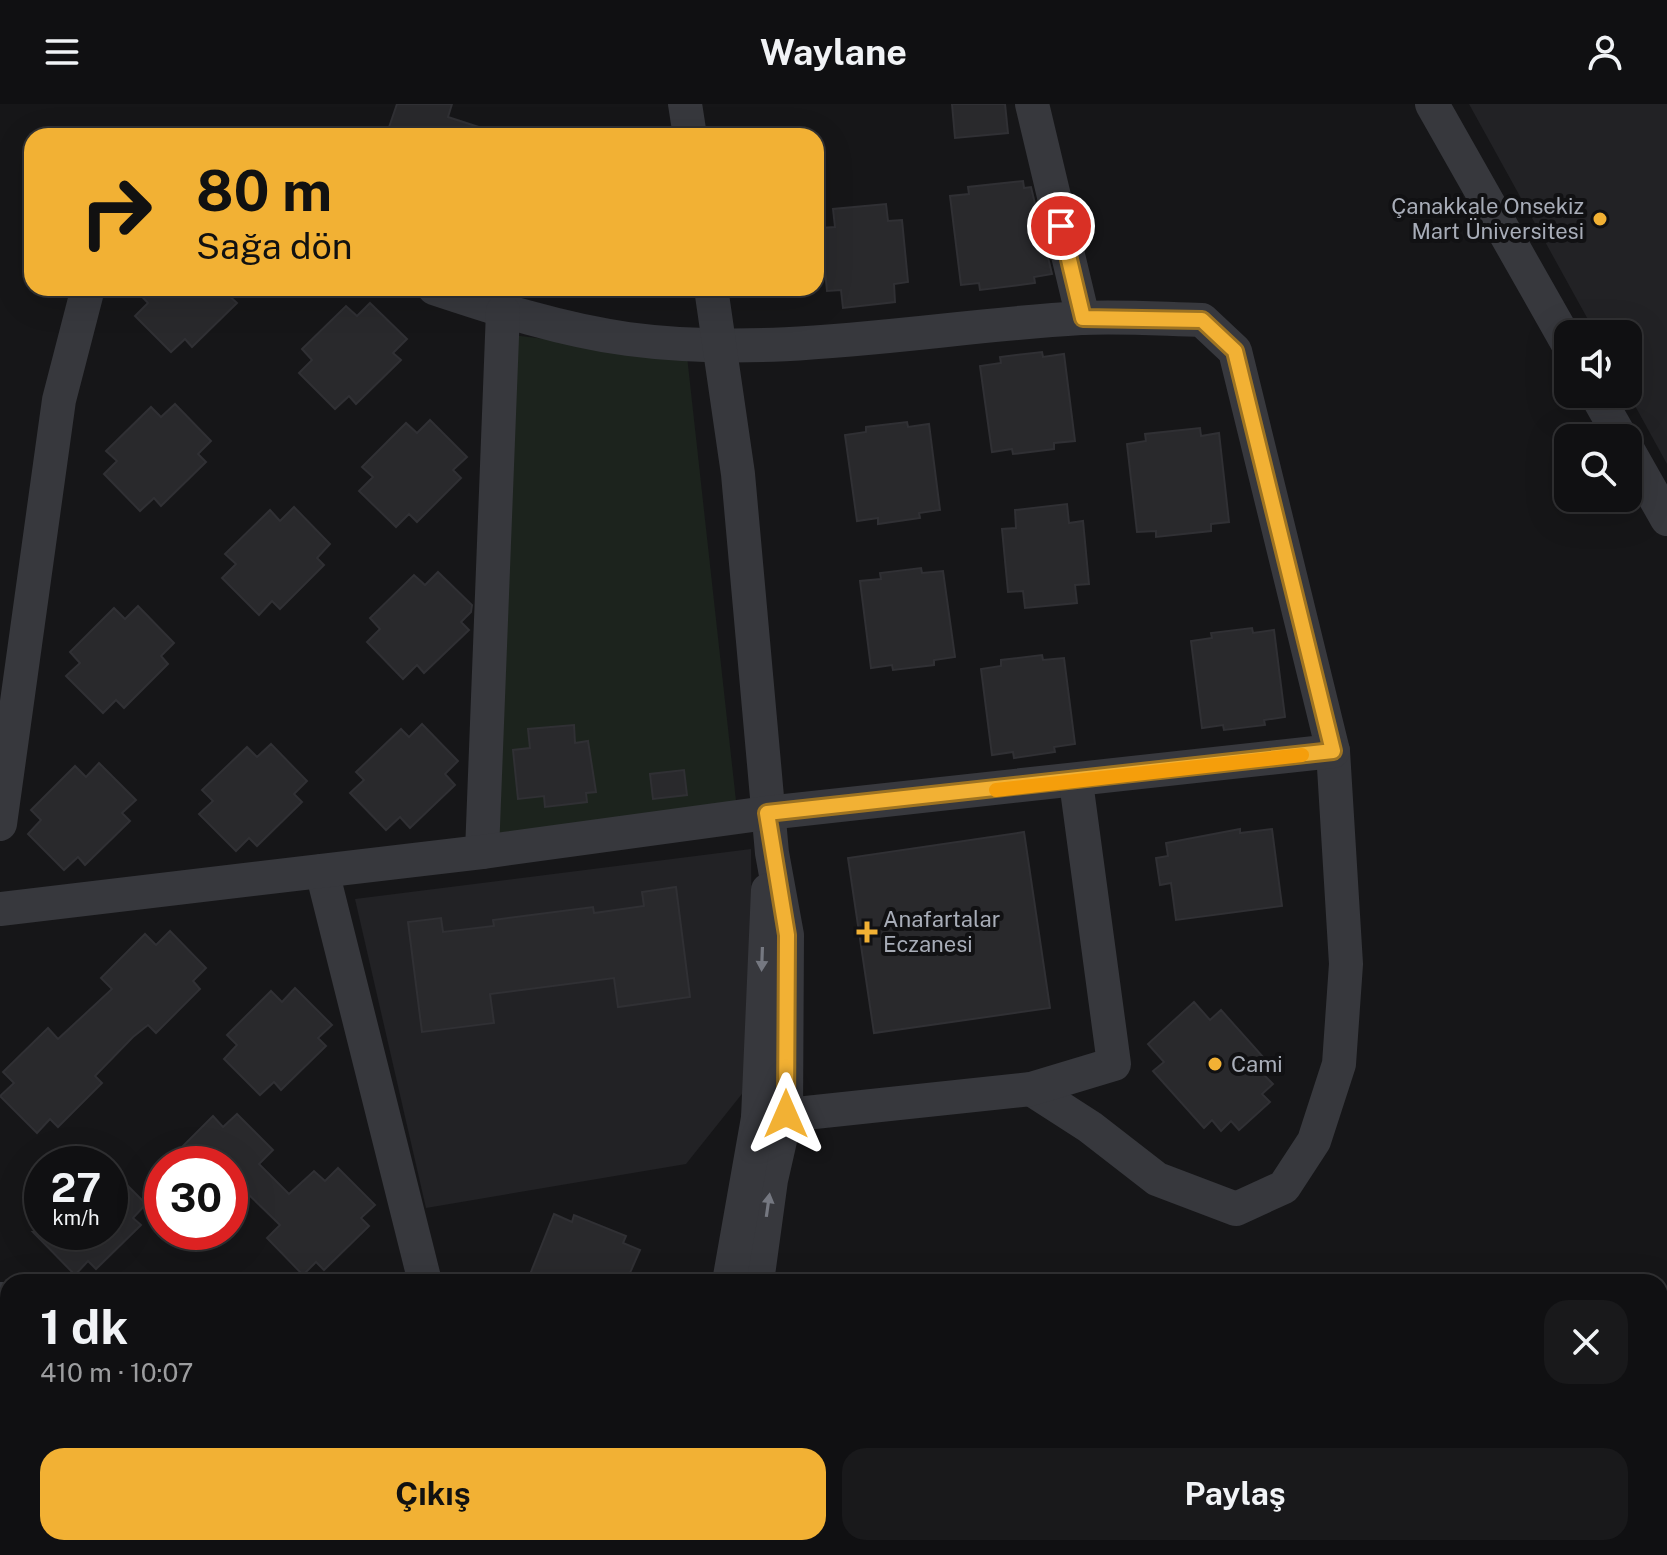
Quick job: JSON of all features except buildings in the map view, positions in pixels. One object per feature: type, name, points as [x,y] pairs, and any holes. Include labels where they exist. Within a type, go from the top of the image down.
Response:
[{"type":"street","points":[[685,104],[689,128]]},
{"type":"street","points":[[1032,104],[1083,318]]},
{"type":"street","points":[[1432,104],[1554,320]]},
{"type":"street","points":[[0,824],[59,400],[86,296]]},
{"type":"street","points":[[458,296],[503,311],[626,339],[719,346],[784,345],[1083,318],[1202,320],[1235,351],[1333,751],[1346,964],[1339,1064],[1314,1141],[1284,1187],[1236,1209],[1157,1179],[1090,1127],[1031,1089]]},
{"type":"street","points":[[712,296],[738,474],[767,813],[787,935],[772,1116],[771,1180],[758,1274]]},
{"type":"street","points":[[482,852],[503,311]]},
{"type":"street","points":[[1642,475],[1667,519]]},
{"type":"street","points":[[0,909],[482,852],[767,813],[1076,782],[1333,751]]},
{"type":"street","points":[[772,1116],[1031,1089],[1114,1064],[1076,782]]},
{"type":"street","points":[[322,871],[423,1274]]},
{"type":"street","points":[[731,1274],[772,1116]]},
{"type":"shaded area","name":"Çanakkale Onsekiz Mart Üniversitesi","points":[[1469,104],[1667,104],[1667,464],[1636,408],[1642,408],[1642,320],[1588,320]]},
{"type":"shaded area","points":[[512,335],[687,356],[736,801],[494,837]]},
{"type":"shaded area","points":[[751,849],[753,1080],[686,1164],[426,1208],[355,899]]},
{"type":"slow traffic","points":[[996,790],[1302,755]]},
{"type":"place","name":"Çanakkale Onsekiz Mart Üniversitesi","points":[[1600,219]]},
{"type":"place","name":"Anafartalar Eczanesi","points":[[867,932]]},
{"type":"place","name":"Cami","points":[[1215,1064]]},
{"type":"route","points":[[786,1114],[787,935],[767,813],[1076,782],[1333,751],[1235,351],[1202,320],[1083,318],[1061,226]]}]
